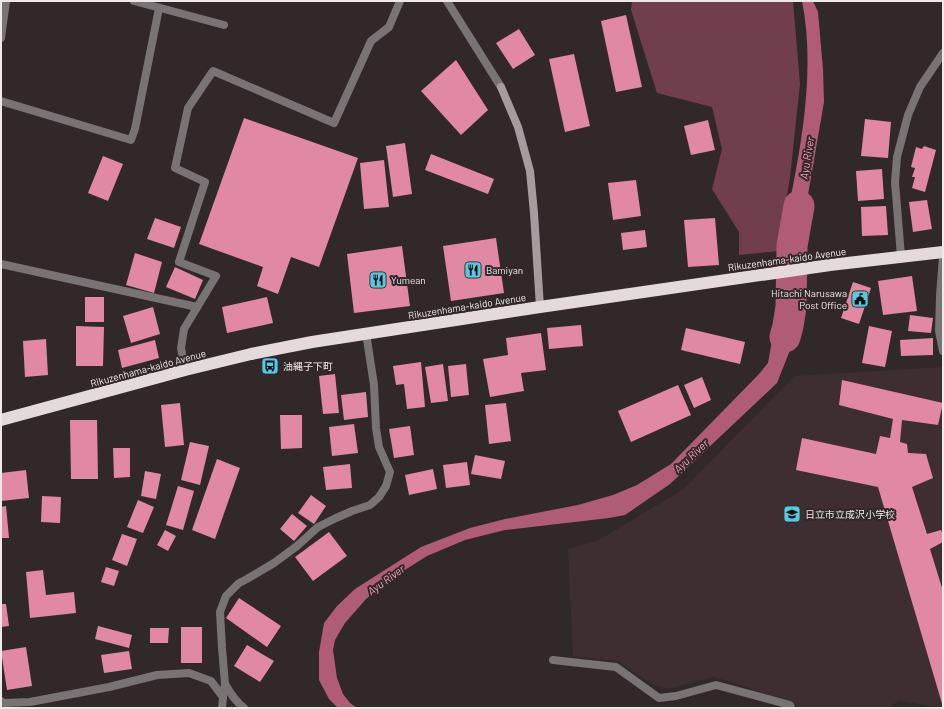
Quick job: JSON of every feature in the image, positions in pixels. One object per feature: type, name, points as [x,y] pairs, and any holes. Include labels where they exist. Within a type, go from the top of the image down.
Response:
[{"type":"highway","name":"Rikuzenhama-kaido Avenue","points":[[1,420],[185,370],[312,342],[830,265],[943,252]]},
{"type":"street","points":[[1,38],[6,1]]},
{"type":"street","points":[[134,1],[224,25]]},
{"type":"street","points":[[185,370],[181,348],[184,329],[216,276],[179,262],[205,182],[175,168],[188,108],[213,71],[334,123],[371,41],[389,27],[400,1]]},
{"type":"street","points":[[447,1],[501,86],[518,127],[530,171],[540,307]]},
{"type":"street","points":[[1,101],[131,140],[135,129],[159,8]]},
{"type":"street","points":[[900,256],[895,182],[897,157],[908,115],[920,87],[943,53]]},
{"type":"street","points":[[943,256],[939,331],[943,351]]},
{"type":"street","points":[[1,264],[197,307]]},
{"type":"street","points":[[222,708],[225,684],[220,612],[226,596],[238,583],[274,563],[297,546],[318,527],[341,515],[370,505],[380,497],[386,486],[390,472],[379,447],[376,428],[374,385],[366,333]]},
{"type":"street","points":[[554,660],[616,667],[659,698],[676,696],[716,685],[790,705],[791,708]]},
{"type":"street","points":[[1,701],[4,703],[30,702],[109,687],[157,675],[189,673],[211,681],[223,697]]},
{"type":"street","points":[[225,684],[238,704],[244,708]]},
{"type":"shaded area","points":[[632,1],[793,1],[800,84],[790,177],[778,251],[739,255],[739,232],[712,189],[722,149],[712,107],[657,93],[631,10]]},
{"type":"shaded area","name":"日立市立成沢小学校","points":[[943,367],[943,708],[899,701],[887,708],[798,708],[789,701],[714,677],[667,689],[650,683],[618,661],[573,656],[568,549],[599,540],[684,489],[794,376]]},
{"type":"water","points":[[802,1],[813,1],[818,12],[824,102],[799,247],[780,250],[798,158],[806,94],[808,63]]},
{"type":"water","points":[[801,293],[800,325],[777,383],[670,484],[625,515],[505,530],[465,540],[427,556],[389,580],[366,599],[345,623],[335,640],[333,650],[337,678],[343,694],[350,703],[357,708],[338,708],[329,699],[319,680],[319,652],[324,623],[337,606],[355,589],[421,547],[470,528],[505,519],[578,505],[613,495],[637,485],[671,464],[768,363],[780,296]]},
{"type":"building","points":[[626,15],[642,87],[616,92],[601,21]]},
{"type":"building","points":[[519,29],[535,55],[513,69],[496,43]]},
{"type":"building","points":[[574,54],[590,126],[565,132],[549,59]]},
{"type":"building","points":[[456,60],[488,110],[461,135],[421,91]]},
{"type":"building","points":[[244,118],[358,158],[319,267],[291,257],[278,294],[257,286],[263,267],[199,244]]},
{"type":"building","points":[[865,119],[891,122],[888,158],[861,156]]},
{"type":"building","points":[[708,120],[715,150],[691,155],[684,126]]},
{"type":"building","points":[[405,143],[412,194],[393,197],[386,146]]},
{"type":"building","points":[[924,146],[936,150],[925,192],[912,188],[915,177],[912,177],[915,168],[911,167],[916,147],[922,149]]},
{"type":"building","points":[[431,154],[494,179],[488,194],[425,170]]},
{"type":"building","points":[[103,156],[123,164],[108,201],[88,193]]},
{"type":"building","points":[[384,160],[389,207],[364,209],[360,163]]},
{"type":"building","points":[[882,169],[884,199],[858,201],[856,171]]},
{"type":"building","points":[[636,180],[641,216],[613,220],[608,183]]},
{"type":"building","points":[[927,200],[932,229],[913,232],[909,202]]},
{"type":"building","points":[[886,206],[888,235],[862,236],[861,207]]},
{"type":"building","points":[[155,218],[181,227],[174,248],[147,239]]},
{"type":"building","points":[[715,218],[719,265],[688,267],[684,220]]},
{"type":"building","points":[[645,230],[647,247],[623,250],[621,233]]},
{"type":"building","name":"Bamiyan","points":[[496,238],[504,293],[451,301],[443,246]]},
{"type":"building","name":"Yumean","points":[[402,246],[410,306],[354,313],[347,254]]},
{"type":"building","points":[[135,253],[162,262],[154,293],[126,285]]},
{"type":"building","points":[[175,267],[203,280],[195,299],[166,287]]},
{"type":"building","points":[[912,276],[917,311],[883,315],[878,281]]},
{"type":"building","points":[[853,282],[871,288],[859,324],[841,318]]},
{"type":"building","points":[[85,297],[104,297],[104,322],[85,322]]},
{"type":"building","points":[[267,297],[273,323],[227,333],[222,307]]},
{"type":"building","points":[[153,307],[160,334],[131,343],[123,316]]},
{"type":"building","points":[[910,315],[933,318],[931,333],[908,331]]},
{"type":"building","points":[[581,325],[583,346],[549,349],[547,328]]},
{"type":"building","points":[[76,326],[104,327],[103,366],[76,366]]},
{"type":"building","points":[[869,326],[892,331],[885,367],[862,363]]},
{"type":"building","points":[[686,328],[745,342],[740,364],[681,350]]},
{"type":"building","points":[[541,333],[546,370],[521,373],[524,391],[490,397],[483,359],[508,355],[506,338]]},
{"type":"building","points":[[933,338],[933,355],[901,356],[900,340]]},
{"type":"building","points":[[46,339],[48,375],[25,377],[23,341]]},
{"type":"building","points":[[155,340],[159,358],[122,368],[118,350]]},
{"type":"building","points":[[421,362],[425,407],[407,409],[404,384],[396,385],[393,366]]},
{"type":"building","points":[[443,364],[448,401],[431,403],[425,367]]},
{"type":"building","points":[[466,364],[469,395],[451,397],[448,366]]},
{"type":"building","points":[[335,374],[339,413],[323,414],[319,376]]},
{"type":"building","points":[[702,377],[711,400],[694,408],[684,385]]},
{"type":"building","points":[[842,380],[943,403],[938,425],[902,420],[900,442],[907,444],[908,453],[926,454],[933,478],[912,487],[927,534],[941,530],[943,535],[943,542],[930,549],[943,591],[943,707],[878,487],[796,470],[802,438],[876,454],[880,436],[890,438],[893,419],[839,405]]},
{"type":"building","points":[[678,385],[691,415],[631,442],[618,411]]},
{"type":"building","points":[[366,392],[368,417],[344,420],[341,395]]},
{"type":"building","points":[[180,403],[184,445],[165,447],[161,405]]},
{"type":"building","points":[[506,403],[511,441],[489,444],[485,405]]},
{"type":"building","points":[[280,415],[302,415],[302,448],[281,449]]},
{"type":"building","points":[[70,420],[97,420],[98,479],[71,479]]},
{"type":"building","points":[[354,424],[358,453],[332,456],[329,427]]},
{"type":"building","points":[[410,426],[414,455],[394,458],[389,429]]},
{"type":"building","points":[[190,442],[209,446],[200,485],[181,480]]},
{"type":"building","points":[[113,448],[130,448],[130,477],[114,478]]},
{"type":"building","points":[[475,455],[505,461],[501,479],[471,474]]},
{"type":"building","points":[[217,459],[240,468],[215,539],[192,530]]},
{"type":"building","points":[[467,462],[470,485],[446,488],[443,465]]},
{"type":"building","points":[[350,464],[352,488],[326,490],[323,467]]},
{"type":"building","points":[[433,469],[437,489],[409,495],[405,475]]},
{"type":"building","points":[[26,470],[29,498],[1,501],[1,473]]},
{"type":"building","points":[[145,471],[161,474],[156,499],[141,496]]},
{"type":"building","points":[[178,486],[194,491],[183,530],[166,525]]},
{"type":"building","points":[[311,495],[326,506],[314,524],[298,513]]},
{"type":"building","points":[[42,496],[61,497],[60,523],[41,522]]},
{"type":"building","points":[[138,500],[154,507],[143,533],[127,527]]},
{"type":"building","points":[[6,506],[9,538],[1,538],[1,507]]},
{"type":"building","points":[[292,514],[307,526],[294,541],[280,529]]},
{"type":"building","points":[[165,530],[176,536],[168,551],[157,545]]},
{"type":"building","points":[[329,532],[347,556],[313,581],[295,557]]},
{"type":"building","points":[[122,534],[137,539],[127,566],[112,560]]},
{"type":"building","points":[[106,567],[119,571],[114,586],[101,582]]},
{"type":"building","points":[[43,570],[46,595],[74,592],[76,613],[30,618],[26,572]]},
{"type":"building","points":[[239,598],[281,626],[267,647],[226,618]]},
{"type":"building","points":[[1,604],[6,604],[9,626],[1,627]]},
{"type":"building","points":[[98,626],[132,635],[129,648],[95,639]]},
{"type":"building","points":[[181,627],[202,627],[202,663],[181,663]]},
{"type":"building","points":[[150,628],[169,628],[168,643],[150,643]]},
{"type":"building","points":[[247,645],[274,661],[260,682],[234,666]]},
{"type":"building","points":[[26,647],[32,686],[7,690],[1,651]]},
{"type":"building","points":[[129,651],[132,669],[104,673],[101,655]]},
{"type":"waterway","name":"Ayu River","points":[[785,337],[791,307],[792,246],[799,206]]},
{"type":"place","name":"Bamiyan","points":[[473,270]]},
{"type":"place","name":"Yumean","points":[[378,280]]},
{"type":"place","name":"Hitachi Narusawa Post Office","points":[[860,299]]},
{"type":"place","name":"油縄子下町","points":[[270,366]]},
{"type":"place","name":"日立市立成沢小学校","points":[[792,514]]}]
